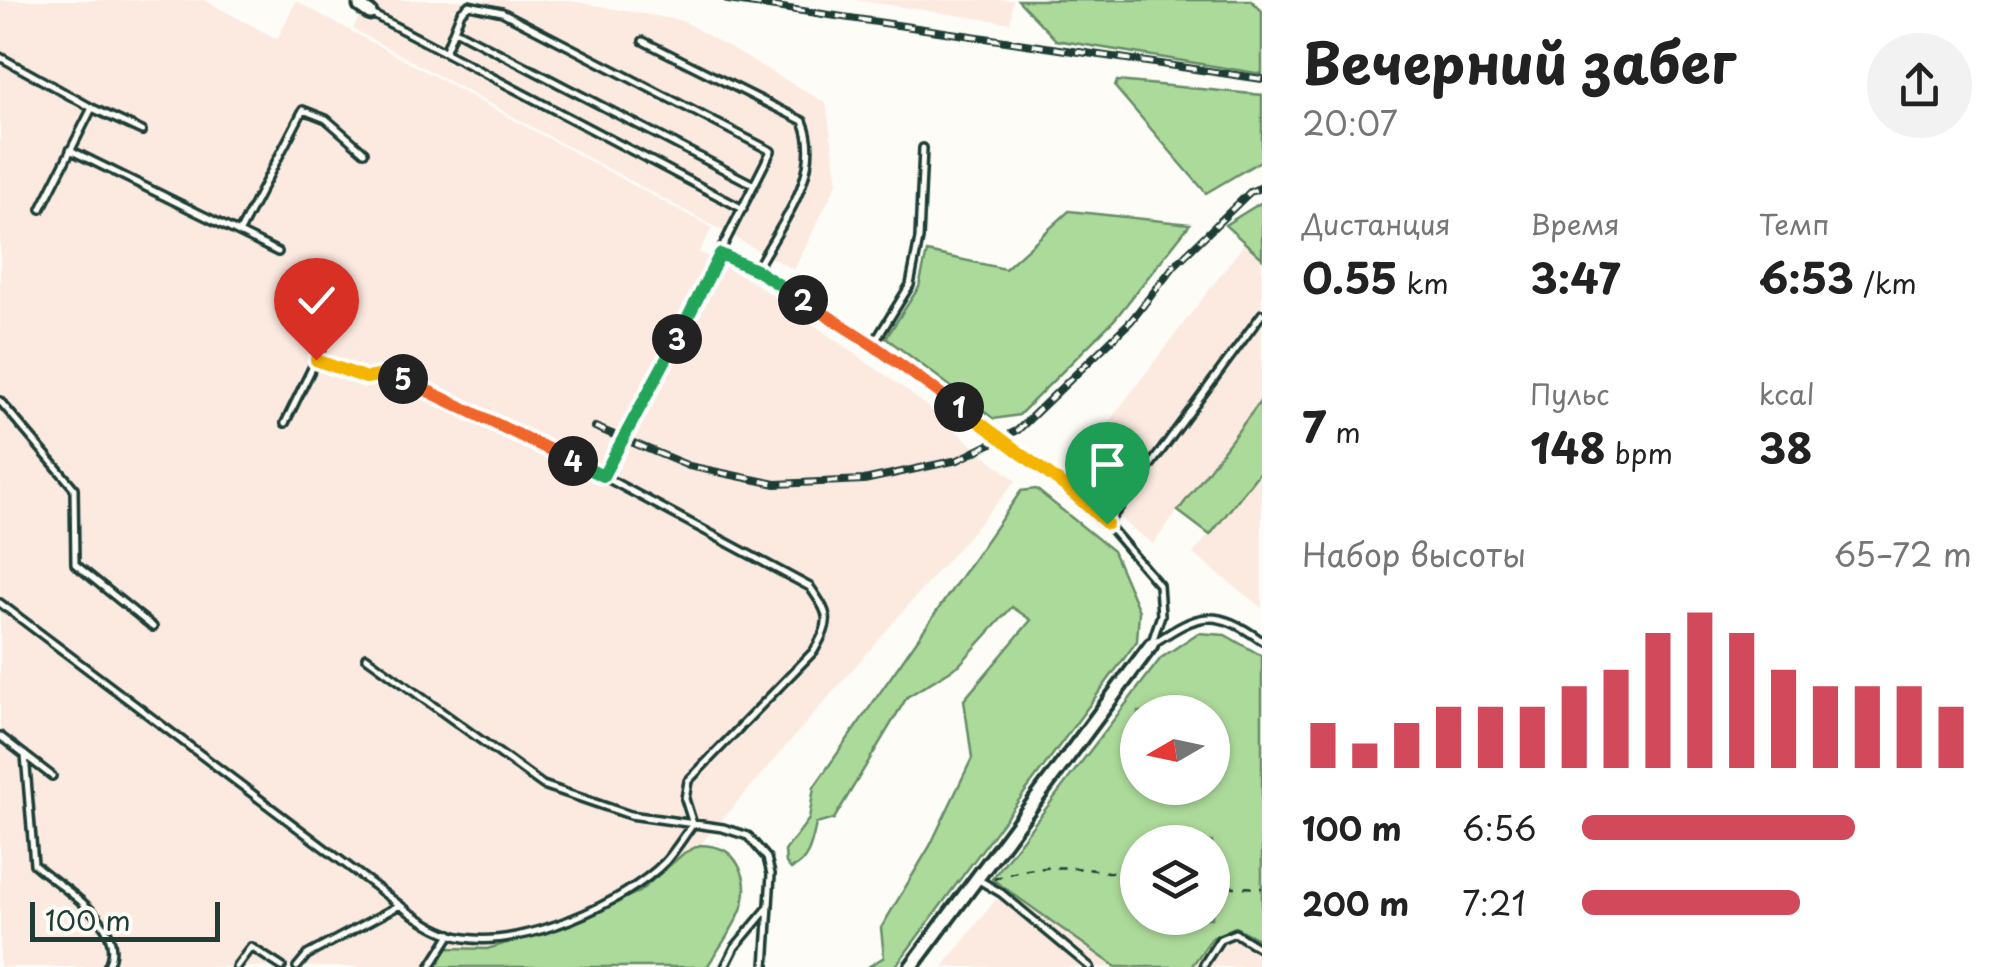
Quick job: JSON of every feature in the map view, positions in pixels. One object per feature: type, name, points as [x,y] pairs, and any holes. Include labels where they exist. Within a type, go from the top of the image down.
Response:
[{"type":"street","points":[[360,0],[360,6],[370,13]]},
{"type":"street","points":[[911,967],[980,881],[1151,645]]},
{"type":"lane","points":[[446,52],[462,12],[469,5],[502,12],[771,151],[625,440],[603,476]]},
{"type":"lane","points":[[370,13],[742,209]]},
{"type":"lane","points":[[454,30],[754,184]]},
{"type":"lane","points":[[642,41],[802,121],[810,136],[808,173],[756,270]]},
{"type":"lane","points":[[0,57],[142,131]]},
{"type":"lane","points":[[41,209],[92,108]]},
{"type":"lane","points":[[240,233],[302,110],[326,120],[364,152]]},
{"type":"lane","points":[[873,345],[910,285],[919,240],[923,148]]},
{"type":"lane","points":[[70,150],[278,252]]},
{"type":"lane","points":[[720,254],[756,270],[873,345],[1067,488],[1107,524],[1159,585],[1161,615],[1151,645]]},
{"type":"lane","points":[[1107,524],[1262,314]]},
{"type":"lane","points":[[285,423],[332,326]]},
{"type":"lane","points":[[316,360],[366,378],[394,376],[603,476],[810,587],[826,611],[828,627],[814,650],[688,781],[685,799],[693,824]]},
{"type":"lane","points":[[0,401],[74,488],[75,564],[153,627]]},
{"type":"lane","points":[[0,603],[400,905],[451,934],[465,938],[506,936],[553,926],[606,904],[665,862],[693,824]]},
{"type":"lane","points":[[1151,645],[1184,623],[1214,615],[1248,630],[1262,641]]},
{"type":"lane","points":[[366,658],[543,785],[630,815],[722,828],[748,836],[767,858],[771,874],[765,967]]},
{"type":"lane","points":[[0,736],[52,776]]},
{"type":"lane","points":[[25,755],[34,864],[99,918],[113,940],[107,967]]},
{"type":"lane","points":[[980,881],[1090,967]]},
{"type":"lane","points":[[297,967],[307,955],[400,905]]},
{"type":"lane","points":[[725,967],[735,948],[768,908]]},
{"type":"lane","points":[[1204,964],[1220,939],[1235,933],[1262,950]]},
{"type":"lane","points":[[430,967],[451,934]]},
{"type":"lane","points":[[236,967],[252,946],[282,967]]},
{"type":"path","points":[[980,881],[1018,870],[1070,866],[1120,875]]},
{"type":"path","points":[[1230,887],[1262,888]]},
{"type":"shaded area","points":[[0,0],[204,0],[277,39],[296,1],[712,228],[699,252],[759,286],[909,392],[1016,481],[700,845],[683,853],[639,892],[548,931],[487,949],[447,948],[434,967],[0,967]]},
{"type":"shaded area","points":[[368,0],[565,0],[683,21],[826,103],[838,181],[794,270],[353,29]]},
{"type":"shaded area","points":[[855,0],[1013,0],[1010,23]]},
{"type":"shaded area","points":[[1262,233],[1262,399],[1153,544],[1066,478],[1244,244]]},
{"type":"shaded area","points":[[1262,469],[1262,608],[1193,554]]},
{"type":"shaded area","points":[[1014,876],[1143,967],[943,967]]},
{"type":"shaded area","points":[[1233,907],[1262,927],[1262,967],[1188,967],[1212,935],[1230,935]]},
{"type":"green space","points":[[1018,0],[1251,0],[1262,11],[1262,74],[1056,40]]},
{"type":"green space","points":[[1117,81],[1262,95],[1262,160],[1206,193],[1115,87]]},
{"type":"green space","points":[[1262,202],[1262,258],[1225,225]]},
{"type":"green space","points":[[1069,211],[1190,224],[1115,319],[1019,415],[994,419],[886,338],[919,287],[927,252],[1005,269]]},
{"type":"green space","points":[[1262,399],[1262,469],[1210,535],[1178,511]]},
{"type":"green space","points":[[1036,489],[1113,551],[1139,611],[1137,641],[895,967],[868,967],[884,957],[881,928],[930,846],[972,758],[964,700],[1031,620],[1012,607],[959,665],[907,697],[834,819],[816,824],[802,862],[791,869],[785,851],[809,819],[814,787],[1021,491]]},
{"type":"green space","points":[[1198,633],[1225,635],[1262,656],[1262,941],[1235,927],[1230,929],[1230,825],[1120,825],[1120,935],[1218,935],[1191,967],[1116,967],[992,879],[1120,712],[1120,805],[1230,805],[1230,695],[1133,695],[1161,658]]},
{"type":"green space","points":[[700,845],[718,848],[732,856],[744,879],[745,892],[737,918],[707,967],[435,967],[447,948],[487,949],[548,931],[639,892],[684,853]]},
{"type":"railway","points":[[728,0],[1262,79]]},
{"type":"railway","points":[[595,427],[689,466],[776,484],[864,480],[958,460],[1018,430],[1131,321],[1174,266],[1250,192],[1262,187]]},
{"type":"route","points":[[316,360],[366,378],[390,374],[603,476],[720,254],[756,270],[873,345],[1067,488],[1107,524]]}]
